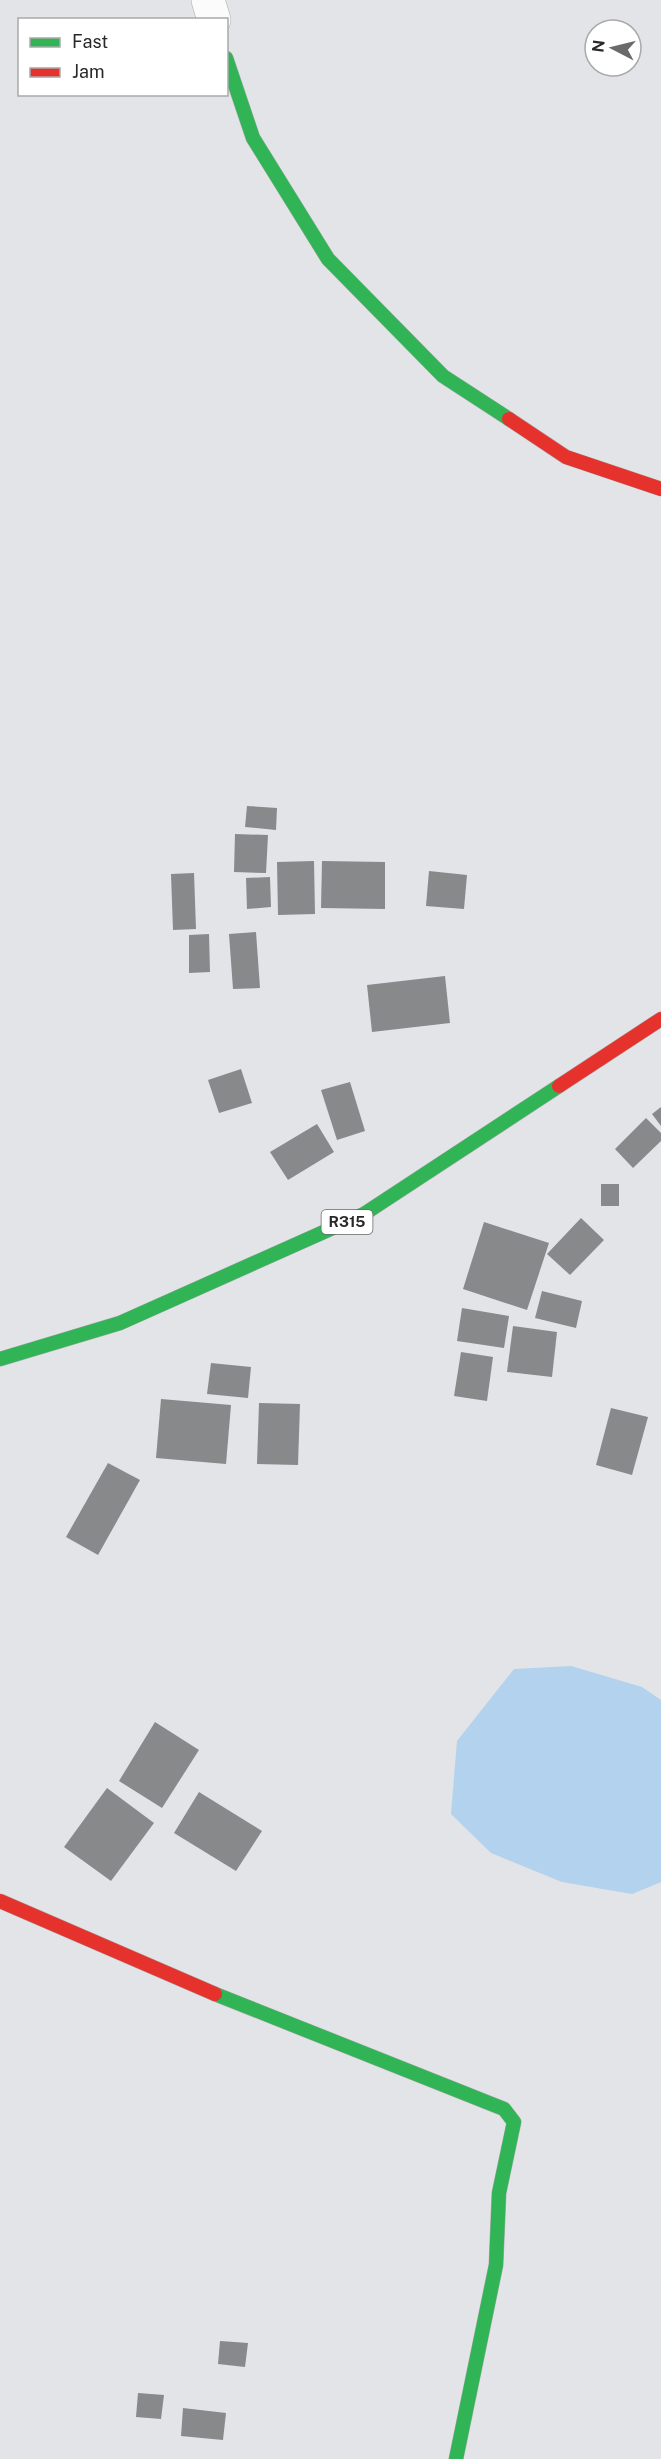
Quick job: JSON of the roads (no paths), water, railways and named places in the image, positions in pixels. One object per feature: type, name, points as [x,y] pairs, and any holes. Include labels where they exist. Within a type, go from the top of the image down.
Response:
[{"type":"street","points":[[208,0],[213,18]]},
{"type":"street","points":[[228,64],[253,138],[328,259],[443,376],[566,457],[661,489]]},
{"type":"street","name":"R315","points":[[0,1359],[120,1323],[364,1214],[661,1020]]},
{"type":"street","points":[[0,1901],[159,1972],[504,2109],[514,2122],[499,2193],[496,2265],[456,2459]]},
{"type":"water","points":[[571,1666],[642,1687],[661,1700],[661,1882],[632,1894],[562,1882],[491,1853],[451,1814],[457,1741],[514,1669]]}]
